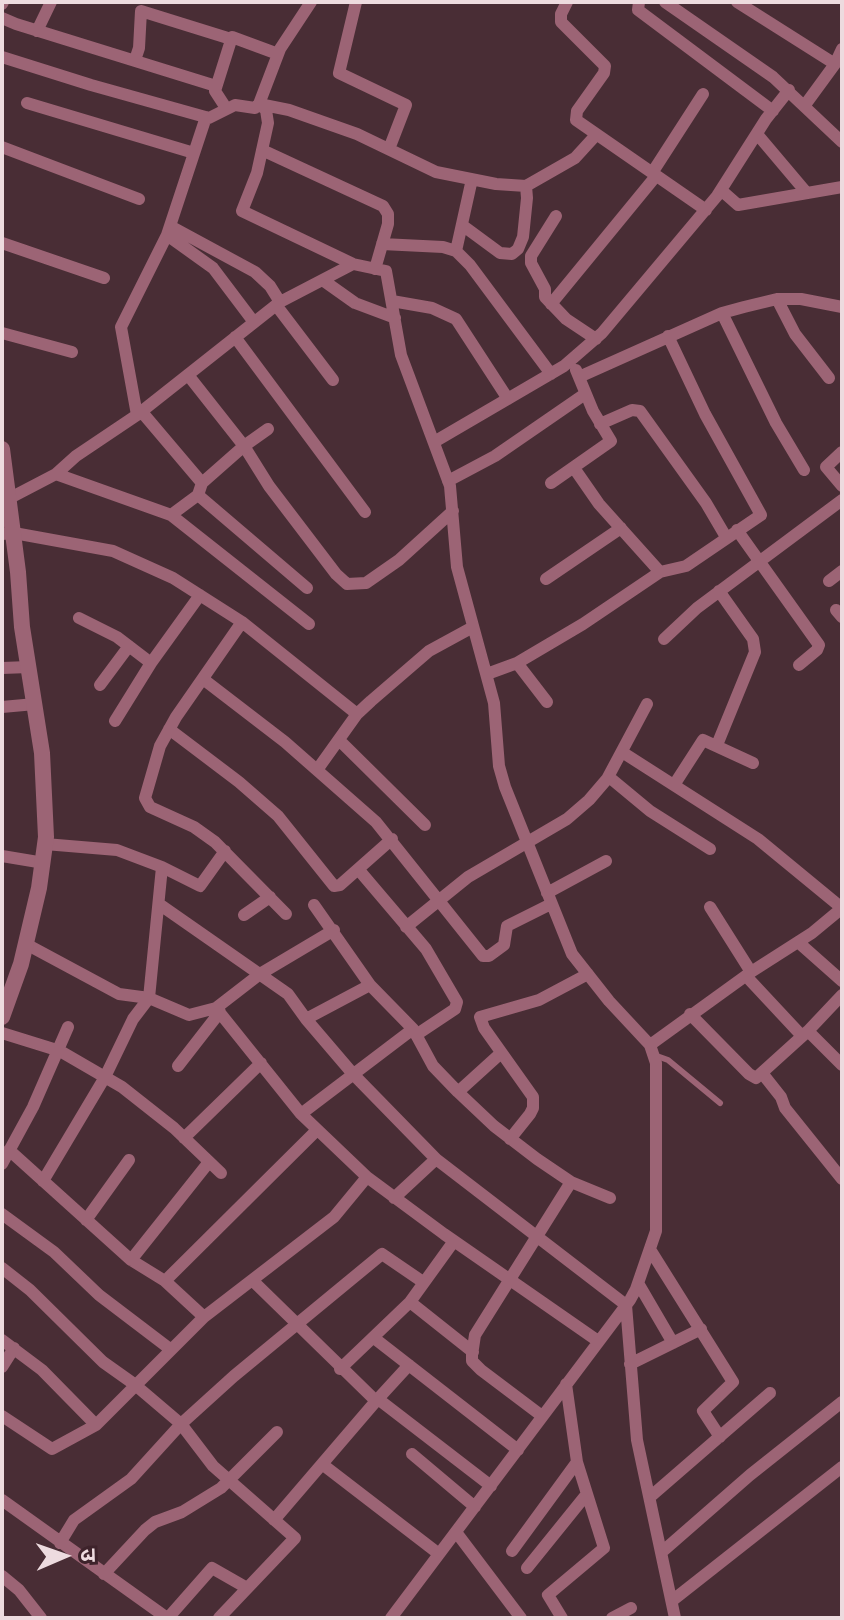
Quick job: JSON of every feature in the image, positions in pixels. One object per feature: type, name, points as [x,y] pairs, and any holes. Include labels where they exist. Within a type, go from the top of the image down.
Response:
[{"type":"street","points":[[37,31],[51,2]]},
{"type":"street","points":[[2,57],[206,117],[235,105],[255,108],[259,104],[278,54],[311,2]]},
{"type":"street","points":[[341,2],[355,5],[339,73],[406,105],[389,149]]},
{"type":"street","points":[[567,2],[561,22],[605,66],[604,73],[575,115],[577,121],[706,210]]},
{"type":"street","points":[[639,2],[638,10],[773,111]]},
{"type":"street","points":[[665,2],[789,90],[842,142]]},
{"type":"street","points":[[737,2],[835,64]]},
{"type":"street","points":[[135,60],[142,7],[278,54]]},
{"type":"street","points":[[2,18],[216,86]]},
{"type":"street","points":[[226,108],[215,93],[231,39]]},
{"type":"street","points":[[805,105],[835,64],[842,49]]},
{"type":"street","points":[[434,442],[551,374],[596,339],[706,210],[789,90]]},
{"type":"street","points":[[551,304],[654,174],[703,94]]},
{"type":"street","points":[[27,103],[194,153]]},
{"type":"street","points":[[259,104],[289,110],[389,149],[436,172],[526,186],[575,158],[596,135]]},
{"type":"street","points":[[259,104],[266,110],[268,123],[242,211],[353,264],[386,271],[401,355],[448,481],[457,567],[496,716],[499,766],[572,954],[652,1050],[656,1063],[656,1231],[638,1283],[626,1305],[391,1618]]},
{"type":"street","points":[[206,117],[168,231],[121,327],[139,413],[200,489],[307,588]]},
{"type":"street","points":[[757,134],[806,192]]},
{"type":"street","points":[[2,147],[139,199]]},
{"type":"street","points":[[262,150],[380,203],[388,217],[375,269]]},
{"type":"street","points":[[456,251],[472,179]]},
{"type":"street","points":[[462,225],[500,253],[512,254],[523,237],[526,186]]},
{"type":"street","points":[[721,190],[738,205],[842,187]]},
{"type":"street","points":[[556,216],[530,261],[545,289],[544,296],[566,319],[596,339]]},
{"type":"street","points":[[168,231],[255,272],[270,286],[278,303],[333,380]]},
{"type":"street","points":[[168,231],[213,268],[253,321]]},
{"type":"street","points":[[2,243],[104,278]]},
{"type":"street","points":[[382,244],[443,247],[456,251],[470,265],[551,374]]},
{"type":"street","points":[[10,498],[56,474],[278,303],[353,264]]},
{"type":"street","points":[[324,281],[355,303],[395,318]]},
{"type":"street","points":[[579,377],[722,313],[777,299],[801,299],[842,307]]},
{"type":"street","points":[[777,299],[795,334],[829,378]]},
{"type":"street","points":[[392,301],[432,308],[456,319],[508,399]]},
{"type":"street","points":[[722,313],[770,412],[804,470]]},
{"type":"street","points":[[2,333],[72,352]]},
{"type":"street","points":[[487,674],[517,663],[583,624],[660,572],[686,566],[759,517],[760,509],[705,414],[668,336]]},
{"type":"street","points":[[235,337],[365,512]]},
{"type":"street","points":[[551,483],[610,443],[571,360]]},
{"type":"street","points":[[188,375],[244,446],[269,486],[347,584],[366,583],[399,560],[453,511]]},
{"type":"street","points":[[448,481],[495,456],[585,394]]},
{"type":"street","points":[[600,424],[632,410],[640,411],[706,503],[761,563],[819,645],[799,665]]},
{"type":"street","points":[[171,515],[244,446],[268,429]]},
{"type":"street","points":[[2,449],[10,498],[8,534],[42,753],[45,844],[44,863],[26,944],[10,973],[2,1017]]},
{"type":"street","points":[[842,452],[826,467],[842,486]]},
{"type":"street","points":[[574,468],[660,572]]},
{"type":"street","points":[[56,474],[171,515],[309,624]]},
{"type":"street","points":[[664,639],[682,620],[719,591],[761,563],[842,500]]},
{"type":"street","points":[[546,579],[621,528]]},
{"type":"street","points":[[8,534],[113,551],[161,571],[242,622],[357,714]]},
{"type":"street","points":[[829,581],[842,571]]},
{"type":"street","points":[[717,745],[755,652],[753,639],[719,591]]},
{"type":"street","points":[[115,721],[151,663],[200,595]]},
{"type":"street","points":[[79,618],[129,646],[151,663]]},
{"type":"street","points":[[242,622],[169,729],[151,770],[145,802],[204,833],[286,914]]},
{"type":"street","points":[[317,770],[357,714],[429,651],[473,627]]},
{"type":"street","points":[[100,685],[129,646]]},
{"type":"street","points":[[517,663],[547,702]]},
{"type":"street","points":[[2,668],[29,667]]},
{"type":"street","points":[[203,679],[317,770],[392,839],[485,957],[504,945],[507,926],[606,861]]},
{"type":"street","points":[[2,707],[35,704]]},
{"type":"street","points":[[406,927],[439,898],[480,869],[567,819],[589,800],[609,777],[647,704]]},
{"type":"street","points":[[169,729],[278,816],[334,886],[340,885],[392,839]]},
{"type":"street","points":[[339,740],[425,825]]},
{"type":"street","points":[[674,785],[701,741],[708,740],[753,763]]},
{"type":"street","points":[[622,752],[758,839],[842,908],[798,942],[690,1014],[652,1050]]},
{"type":"street","points":[[609,777],[650,811],[710,849]]},
{"type":"street","points":[[45,844],[117,850],[200,886],[225,851]]},
{"type":"street","points":[[2,856],[44,863]]},
{"type":"street","points":[[43,1181],[105,1077],[133,1019],[149,998],[162,867]]},
{"type":"street","points":[[301,1114],[414,1032],[455,1009],[457,1002],[426,949],[358,869]]},
{"type":"street","points":[[244,915],[270,897]]},
{"type":"street","points":[[159,904],[288,994],[353,1074],[436,1159],[626,1305],[637,1440],[675,1618]]},
{"type":"street","points":[[314,905],[370,985],[414,1032],[433,1066],[458,1092],[510,1139],[571,1182],[610,1198]]},
{"type":"street","points":[[710,907],[749,974],[805,1034],[842,1065]]},
{"type":"street","points":[[178,1066],[218,1010],[260,974],[334,930]]},
{"type":"street","points":[[798,942],[842,981]]},
{"type":"street","points":[[26,944],[119,994],[149,998],[189,1015],[218,1010]]},
{"type":"street","points":[[510,1139],[530,1114],[534,1102],[480,1021],[481,1016],[539,1000],[588,974]]},
{"type":"street","points":[[306,1019],[370,985]]},
{"type":"street","points":[[690,1014],[756,1078],[842,995]]},
{"type":"street","points":[[218,1010],[301,1114],[367,1177],[598,1341]]},
{"type":"street","points":[[2,1164],[60,1051],[68,1027]]},
{"type":"street","points":[[2,1033],[60,1051],[122,1087],[221,1173]]},
{"type":"street","points":[[458,1092],[501,1053]]},
{"type":"street","points":[[184,1138],[261,1063]]},
{"type":"street","points":[[762,1073],[781,1097],[785,1108],[842,1179]]},
{"type":"street","points":[[165,1281],[317,1130]]},
{"type":"street","points":[[9,1150],[131,1260],[165,1281],[204,1317]]},
{"type":"street","points":[[394,1198],[436,1159]]},
{"type":"street","points":[[86,1220],[129,1160]]},
{"type":"street","points":[[131,1260],[209,1162]]},
{"type":"street","points":[[2,1416],[52,1449],[96,1425],[204,1317],[334,1217],[367,1177]]},
{"type":"street","points":[[542,1416],[472,1361],[475,1335],[571,1182]]},
{"type":"street","points":[[2,1214],[54,1252],[99,1295],[170,1349]]},
{"type":"street","points":[[340,1369],[410,1302],[454,1241]]},
{"type":"street","points":[[651,1251],[733,1382],[703,1411],[720,1437]]},
{"type":"street","points":[[60,1543],[74,1520],[131,1479],[181,1424],[234,1376],[382,1254],[423,1282]]},
{"type":"street","points":[[2,1268],[30,1290],[103,1362],[181,1424],[213,1466],[295,1538],[219,1618]]},
{"type":"street","points":[[252,1280],[340,1369],[491,1486]]},
{"type":"street","points":[[638,1283],[673,1343]]},
{"type":"street","points":[[410,1302],[473,1352]]},
{"type":"street","points":[[630,1364],[701,1329]]},
{"type":"street","points":[[374,1338],[518,1450]]},
{"type":"street","points":[[2,1340],[50,1378],[96,1425]]},
{"type":"street","points":[[2,1367],[14,1348]]},
{"type":"street","points":[[274,1520],[409,1365]]},
{"type":"street","points":[[562,1618],[548,1595],[604,1548],[577,1462],[566,1384]]},
{"type":"street","points":[[650,1497],[770,1393]]},
{"type":"street","points":[[663,1551],[750,1475],[839,1408]]},
{"type":"street","points":[[104,1574],[145,1530],[155,1522],[182,1512],[229,1481],[277,1432]]},
{"type":"street","points":[[412,1454],[475,1507]]},
{"type":"street","points":[[512,1551],[577,1462]]},
{"type":"street","points":[[322,1464],[439,1554]]},
{"type":"street","points":[[673,1600],[842,1467]]},
{"type":"street","points":[[527,1568],[586,1495]]},
{"type":"street","points":[[2,1500],[168,1618],[212,1568],[247,1588]]},
{"type":"street","points":[[456,1532],[521,1618]]},
{"type":"street","points":[[2,1576],[19,1590],[41,1618]]},
{"type":"street","points":[[612,1618],[631,1608]]},
{"type":"lane","points":[[652,1050],[720,1103]]}]
